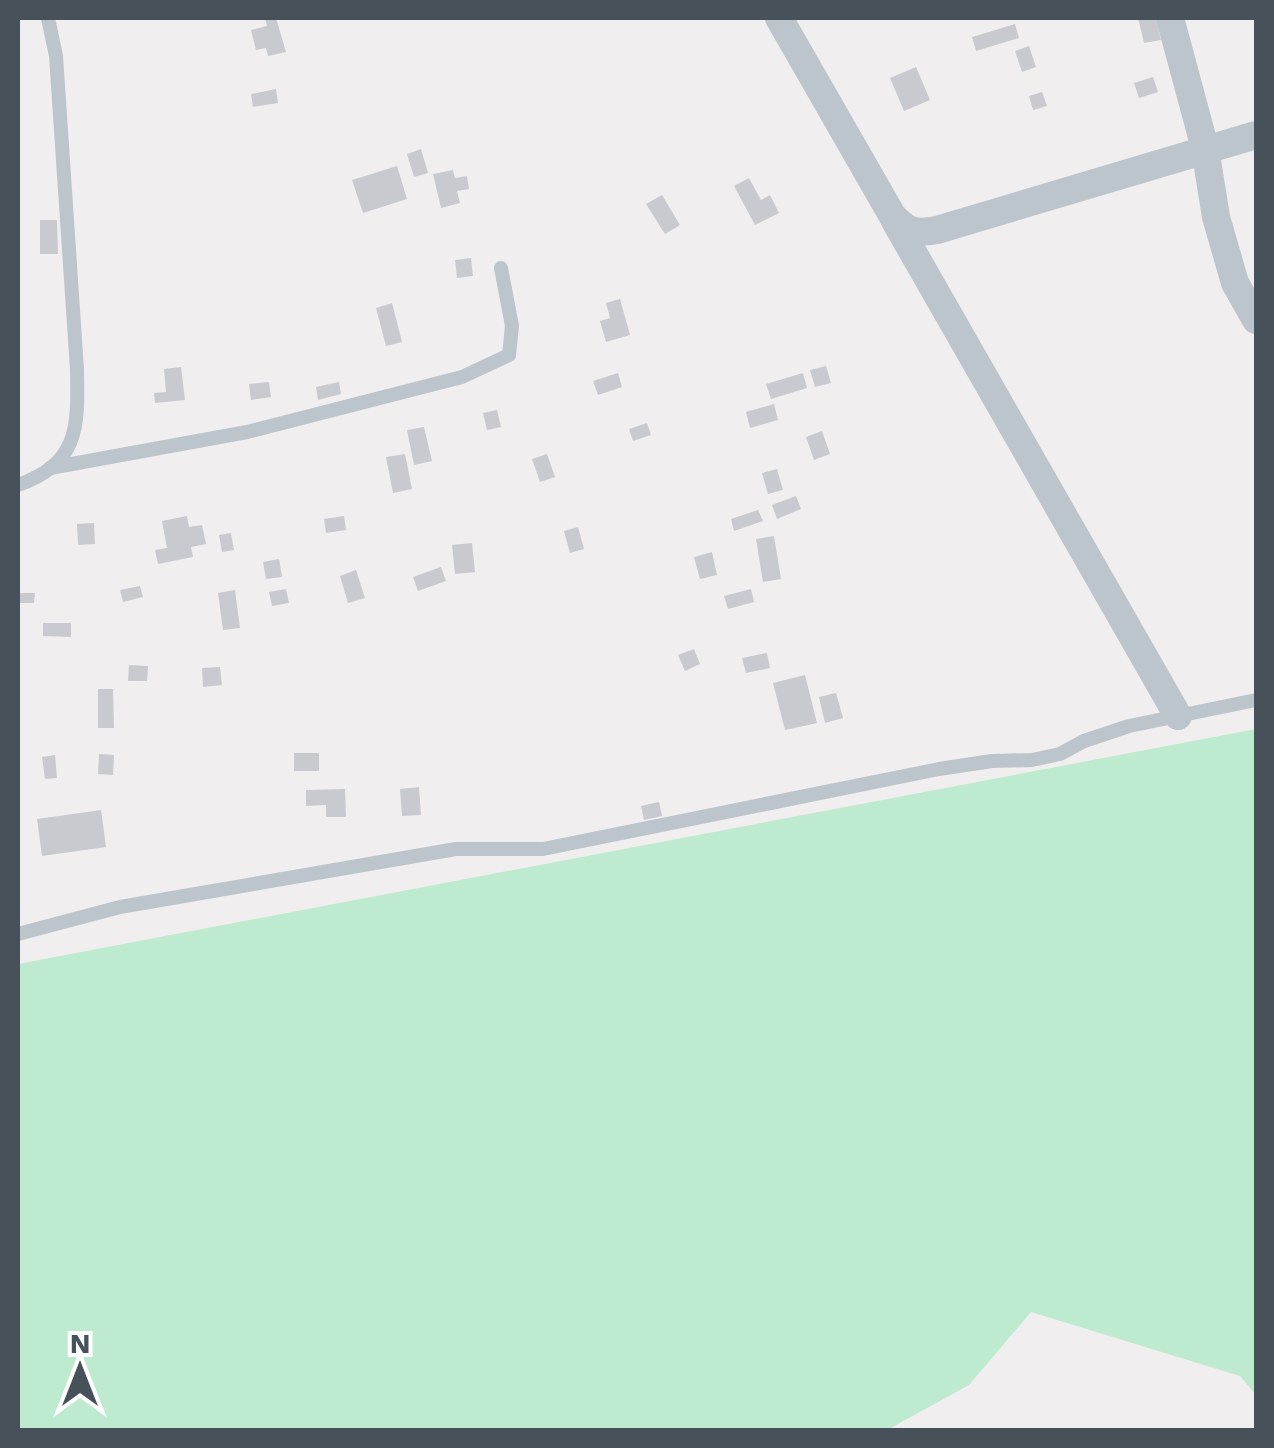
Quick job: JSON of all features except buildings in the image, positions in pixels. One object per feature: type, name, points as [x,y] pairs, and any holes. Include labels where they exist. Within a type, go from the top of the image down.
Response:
[{"type":"street","points":[[779,18],[1178,716]]},
{"type":"street","points":[[1170,18],[1206,148],[1225,250],[1235,283],[1256,320]]},
{"type":"street","points":[[892,215],[912,232],[937,230],[1256,135]]},
{"type":"lane","points":[[18,485],[50,468],[64,455],[78,422],[57,76],[48,18]]},
{"type":"lane","points":[[50,468],[247,432],[462,377],[509,355],[512,326],[501,268]]},
{"type":"lane","points":[[18,934],[120,907],[456,849],[543,849],[940,769],[1032,760],[1060,754],[1110,731],[1256,700]]},
{"type":"green space","points":[[1256,729],[1256,1395],[1240,1376],[1031,1312],[969,1385],[887,1430],[18,1430],[18,964]]}]
